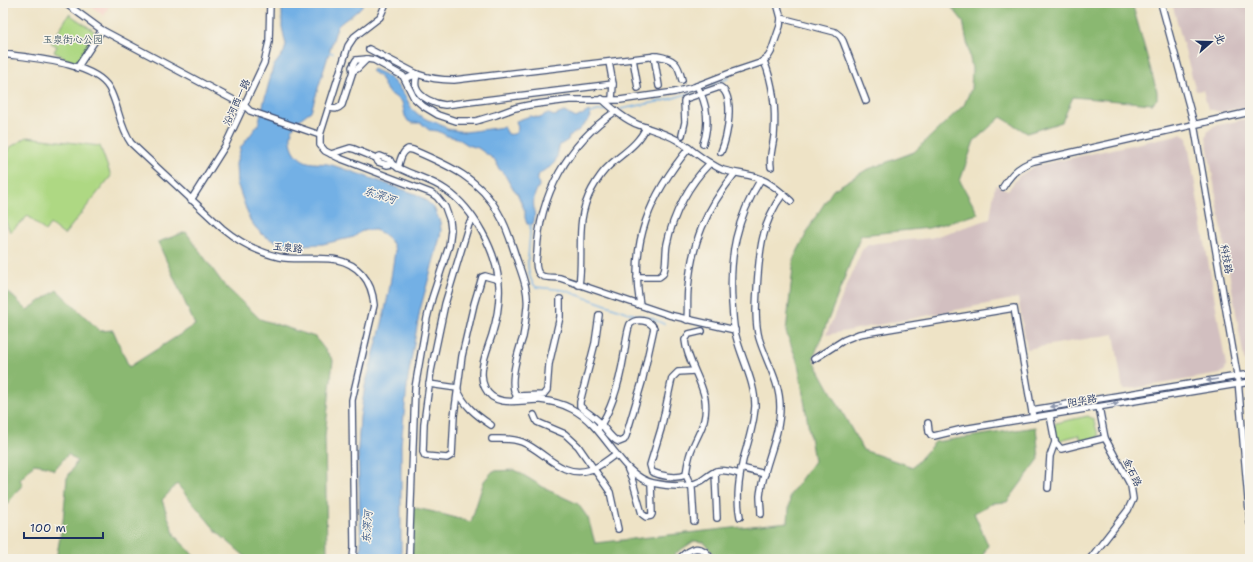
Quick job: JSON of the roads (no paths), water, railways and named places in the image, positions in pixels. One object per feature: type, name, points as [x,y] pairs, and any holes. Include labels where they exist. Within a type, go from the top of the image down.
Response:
[{"type":"street","points":[[65,3],[102,30],[244,106],[250,111],[320,135]]},
{"type":"street","name":"沿河西一路","points":[[191,200],[225,146],[264,64],[270,32],[270,3]]},
{"type":"street","points":[[386,3],[380,16],[354,37],[348,46],[320,135],[320,145],[331,154],[339,158],[431,193],[441,201],[450,221],[451,230],[449,246],[427,318],[415,388],[409,559]]},
{"type":"street","points":[[329,108],[335,110],[342,105],[353,71],[367,59],[374,60],[399,73],[405,79],[414,98],[423,106],[447,119],[465,122],[487,118],[523,106],[569,100],[620,100],[659,95],[697,86],[764,62],[771,52],[780,26],[781,18],[777,3]]},
{"type":"street","name":"科技路","points":[[1161,3],[1194,124],[1237,376],[1250,523]]},
{"type":"street","points":[[781,18],[835,32],[840,36],[866,100]]},
{"type":"street","points":[[77,68],[102,30]]},
{"type":"street","points":[[369,49],[417,74],[436,79],[454,80],[654,56],[672,60],[680,69],[682,80]]},
{"type":"street","name":"玉泉路","points":[[3,54],[53,62],[77,68],[93,74],[104,82],[112,95],[123,129],[131,143],[191,200],[234,238],[254,250],[292,259],[328,258],[344,261],[354,266],[371,287],[373,295],[373,313],[352,400],[353,559]]},
{"type":"street","points":[[654,56],[658,86]]},
{"type":"street","points":[[632,59],[638,88]]},
{"type":"street","points":[[609,62],[613,84],[612,100]]},
{"type":"street","points":[[764,62],[772,88],[775,113],[774,138],[770,159],[771,167]]},
{"type":"street","points":[[405,79],[417,74]]},
{"type":"street","points":[[417,74],[416,88],[418,92],[432,102],[445,105],[613,84]]},
{"type":"street","points":[[697,86],[705,102],[708,119],[703,144]]},
{"type":"street","points":[[682,135],[685,122],[684,101],[720,86],[725,91],[728,101],[729,122],[728,134],[721,152]]},
{"type":"street","points":[[602,99],[631,121],[674,138],[710,163],[724,170],[761,179],[773,185],[791,201]]},
{"type":"street","points":[[616,111],[584,138],[567,159],[550,189],[541,220],[536,262],[539,273],[542,276],[560,278],[687,320],[735,330]]},
{"type":"street","points":[[1003,187],[1015,171],[1034,160],[1250,112]]},
{"type":"street","points":[[579,285],[581,254],[580,228],[582,214],[588,197],[602,173],[637,141],[646,127]]},
{"type":"street","points":[[331,154],[350,148],[354,149],[376,158],[378,162],[387,165],[392,164],[398,168],[437,184],[447,190],[473,219],[489,246],[499,280],[497,316],[484,365],[483,383],[487,391],[497,399],[502,401],[542,394],[546,390],[549,364],[559,323],[560,299]]},
{"type":"street","points":[[640,305],[637,277],[637,257],[648,213],[668,176],[690,148]]},
{"type":"street","points":[[398,168],[404,151],[408,149],[439,161],[459,171],[471,180],[492,202],[500,215],[522,273],[527,296],[524,328],[515,363],[513,389],[515,398]]},
{"type":"street","points":[[637,277],[659,277],[663,274],[668,238],[677,213],[695,181],[710,163]]},
{"type":"street","points":[[687,320],[689,275],[696,240],[707,214],[734,172]]},
{"type":"street","points":[[740,517],[738,498],[741,471],[753,426],[754,402],[753,388],[735,330],[732,294],[734,245],[744,213],[761,179]]},
{"type":"street","points":[[761,514],[760,496],[778,428],[780,399],[776,380],[758,332],[757,299],[759,260],[762,239],[767,221],[775,206],[784,194]]},
{"type":"street","points":[[473,219],[469,224],[445,304],[428,384],[424,423],[423,452],[425,456],[447,458],[452,455],[457,388],[466,335],[481,280],[484,276],[499,280]]},
{"type":"street","points":[[814,359],[844,340],[859,334],[1014,308],[1033,418]]},
{"type":"street","points":[[598,429],[602,424],[608,412],[621,370],[630,324],[635,321],[649,323],[652,325],[654,332],[642,382],[624,440],[619,442],[615,441],[602,424],[580,406],[595,343],[599,315]]},
{"type":"street","points":[[694,521],[692,488],[686,475],[691,450],[703,427],[706,408],[702,390],[694,371],[685,340],[689,334],[702,331]]},
{"type":"street","points":[[686,475],[677,477],[652,472],[650,465],[661,429],[672,378],[678,372],[694,371]]},
{"type":"street","name":"阳华路","points":[[1032,410],[1250,374]]},
{"type":"street","name":"阳华路","points":[[928,423],[930,435],[934,436],[963,429],[1250,382]]},
{"type":"street","points":[[428,384],[457,388]]},
{"type":"street","points":[[457,388],[465,404],[491,425]]},
{"type":"street","points":[[515,398],[541,400],[562,405],[581,414],[598,429],[616,454],[627,466],[639,477],[651,483],[670,485],[691,484],[701,481],[715,472],[721,471],[741,471],[765,474]]},
{"type":"street","name":"金石路","points":[[1090,559],[1128,510],[1133,499],[1131,486],[1105,438],[1099,407]]},
{"type":"street","points":[[534,415],[537,422],[560,431],[572,440],[586,457],[610,492],[618,529]]},
{"type":"street","points":[[1050,415],[1055,442],[1061,449],[1105,438]]},
{"type":"street","points":[[492,439],[506,438],[522,442],[540,452],[564,469],[588,471],[616,454]]},
{"type":"street","points":[[1048,488],[1050,456],[1055,442]]},
{"type":"street","points":[[627,466],[642,514],[646,518],[652,514],[651,483]]},
{"type":"street","points":[[715,472],[717,518]]},
{"type":"street","points":[[679,559],[686,552],[696,548],[704,550],[711,559]]},
{"type":"water","name":"东深河","points":[[282,3],[364,3],[358,10],[337,27],[311,111],[298,121],[291,134],[293,149],[299,157],[306,162],[332,165],[416,194],[434,208],[440,222],[440,237],[420,310],[408,377],[401,444],[401,559],[360,559],[361,547],[358,449],[360,417],[365,386],[382,324],[389,291],[395,251],[393,244],[382,233],[375,230],[367,230],[360,232],[354,237],[323,244],[302,245],[281,243],[272,240],[263,235],[250,220],[237,183],[236,164],[241,147],[258,125],[273,67],[284,52],[286,45],[282,27]]},
{"type":"water","points":[[373,69],[386,75],[393,81],[404,94],[412,109],[419,115],[428,120],[441,124],[447,129],[465,132],[504,127],[508,134],[514,134],[518,128],[516,121],[530,116],[541,118],[545,114],[554,116],[564,112],[576,118],[589,111],[591,117],[578,131],[569,136],[568,140],[560,145],[554,163],[540,173],[538,179],[539,186],[534,197],[533,224],[527,224],[525,211],[517,193],[499,169],[495,160],[478,148],[468,145],[457,138],[447,136],[438,131],[429,130],[421,123],[412,123],[408,121],[405,116],[402,102],[387,91],[380,77],[371,71]]},
{"type":"waterway","points":[[327,52],[333,53]]},
{"type":"waterway","points":[[704,88],[729,78]]},
{"type":"waterway","points":[[621,109],[667,100],[696,91]]},
{"type":"waterway","points":[[589,114],[606,110]]},
{"type":"waterway","points":[[530,223],[528,265],[529,273],[536,287],[564,290],[629,313],[651,318],[664,324]]},
{"type":"park label","name":"玉泉街心公园","points":[[73,39]]}]
